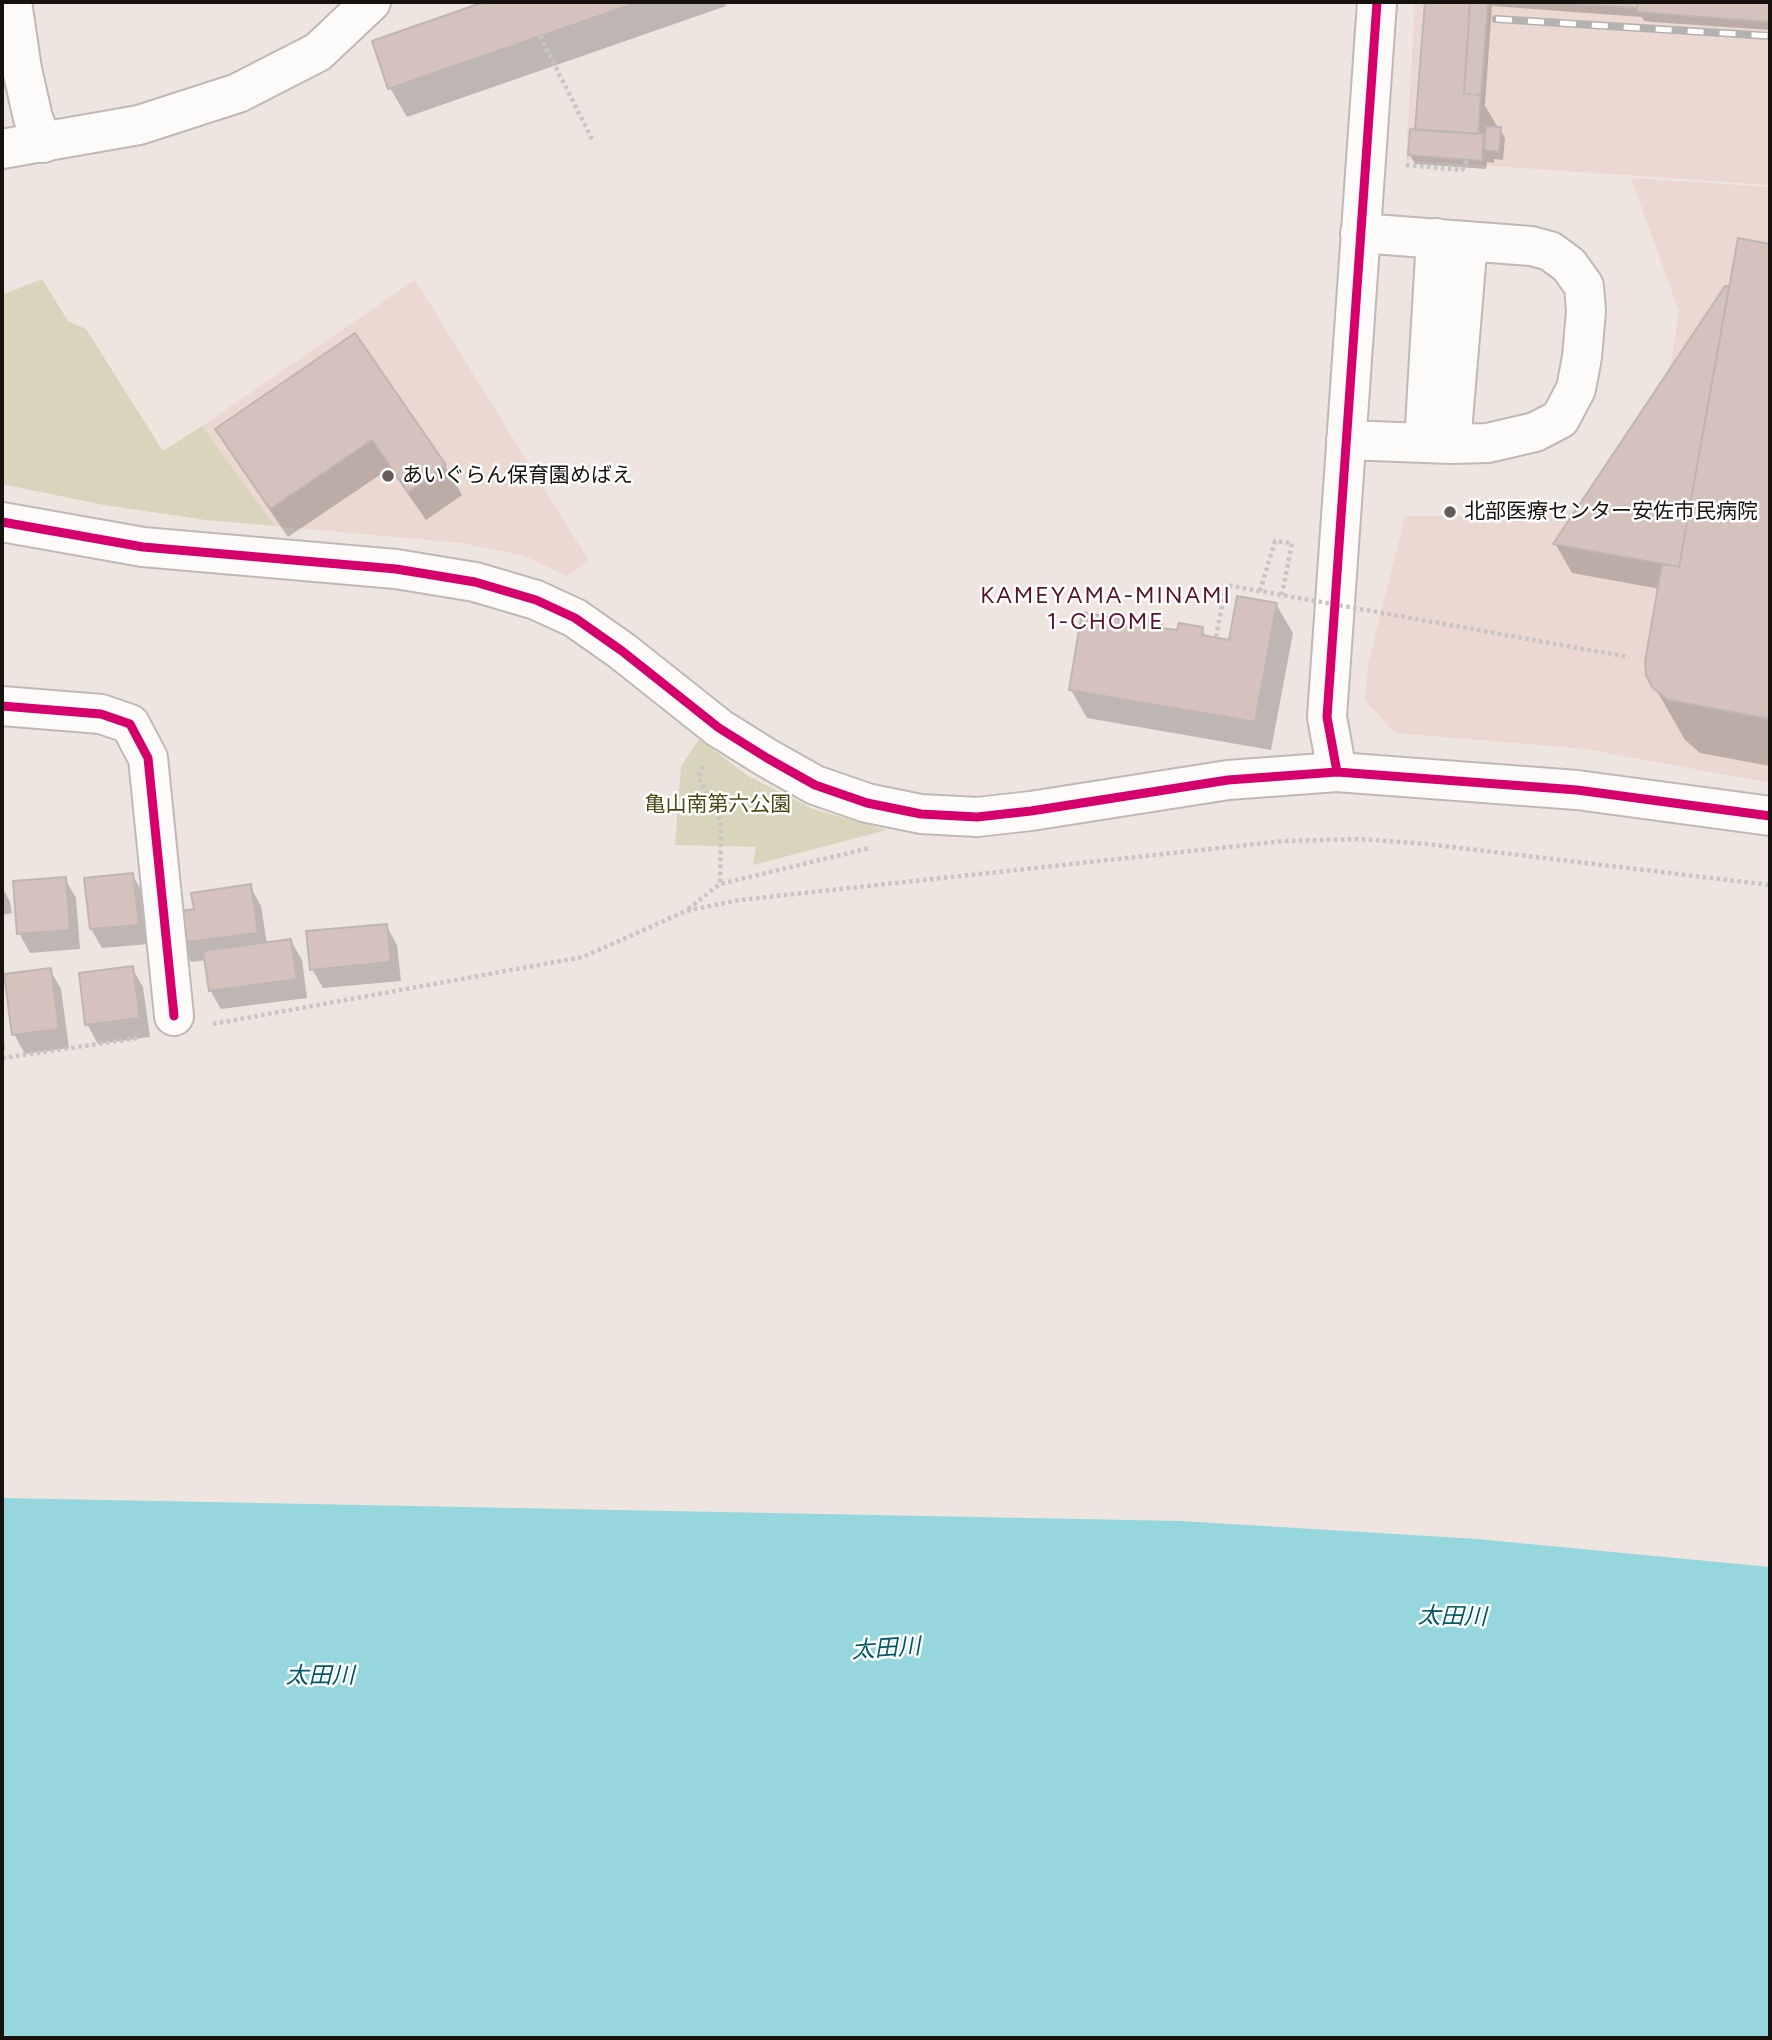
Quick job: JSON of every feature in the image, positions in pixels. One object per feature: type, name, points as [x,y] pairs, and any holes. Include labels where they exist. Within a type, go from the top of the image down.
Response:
[{"type":"street","points":[[12,2],[22,69],[33,118],[43,143]]},
{"type":"street","points":[[2,149],[139,125],[238,93],[317,52],[371,2]]},
{"type":"street","points":[[1337,772],[1326,717],[1377,2]]},
{"type":"street","points":[[1346,440],[1488,443],[1535,432],[1560,419],[1576,390],[1585,322],[1584,286],[1569,265],[1550,251],[1531,246],[1360,233]]},
{"type":"street","points":[[1437,444],[1452,240]]},
{"type":"street","points":[[2,522],[143,547],[396,569],[475,582],[536,600],[575,618],[622,651],[719,728],[815,785],[867,803],[921,814],[977,817],[1228,780],[1337,772],[1577,790],[1770,816]]},
{"type":"street","points":[[2,706],[101,714],[131,724],[148,758],[187,1021]]},
{"type":"path","points":[[1396,164],[1462,170],[1468,160],[1481,2]]},
{"type":"path","points":[[540,36],[593,141]]},
{"type":"path","points":[[1260,591],[1275,541],[1292,543],[1281,598]]},
{"type":"path","points":[[1216,637],[1226,584],[1629,657]]},
{"type":"path","points":[[719,728],[708,746],[698,777],[721,821],[720,884]]},
{"type":"path","points":[[187,1021],[583,957],[686,911],[739,900],[1284,841],[1360,839],[1427,844],[1770,885]]},
{"type":"path","points":[[686,911],[720,884],[880,845]]},
{"type":"path","points":[[2,1058],[140,1037]]},
{"type":"shaded area","points":[[1415,2],[1770,2],[1770,185],[1406,160]]},
{"type":"shaded area","points":[[1631,178],[1770,187],[1770,783],[1586,749],[1395,733],[1365,700],[1368,665],[1405,516],[1551,516],[1573,510],[1602,479],[1670,368],[1679,311]]},
{"type":"shaded area","name":"あいぐらん保育園めばえ","points":[[415,280],[589,561],[567,576],[522,555],[461,543],[275,526],[202,426]]},
{"type":"green space","points":[[42,279],[68,321],[86,329],[163,451],[202,426],[275,526],[206,520],[104,505],[2,484],[2,295]]},
{"type":"green space","name":"亀山南第六公園","points":[[699,739],[748,776],[813,809],[887,830],[753,865],[756,847],[675,845],[681,766]]},
{"type":"water","name":"太田川","points":[[2,1498],[1181,1521],[1477,1539],[1770,1567],[1770,2038],[2,2038]]},
{"type":"building","points":[[484,2],[639,2],[388,89],[372,41]]},
{"type":"building","points":[[1425,2],[1470,2],[1464,94],[1481,95],[1478,134],[1415,130]]},
{"type":"building","points":[[1470,2],[1488,2],[1481,95],[1464,94]]},
{"type":"building","points":[[1550,2],[1638,2],[1637,8]]},
{"type":"building","points":[[1638,2],[1770,2],[1770,22],[1637,12]]},
{"type":"building","points":[[1486,126],[1501,127],[1499,152],[1484,150]]},
{"type":"building","points":[[1410,129],[1484,134],[1482,161],[1408,155]]},
{"type":"building","points":[[1738,238],[1770,244],[1770,719],[1668,700],[1652,687],[1646,675],[1645,662],[1662,564],[1679,567]]},
{"type":"building","points":[[1725,286],[1729,286],[1679,567],[1553,544]]},
{"type":"building","points":[[355,333],[446,465],[408,492],[372,440],[270,509],[215,429]]},
{"type":"building","points":[[1237,596],[1277,603],[1255,722],[1069,690],[1082,612],[1140,623],[1140,616],[1162,620],[1161,628],[1177,630],[1179,623],[1203,627],[1202,635],[1229,640]]},
{"type":"building","points":[[133,873],[139,925],[90,929],[84,878]]},
{"type":"building","points":[[66,877],[70,930],[17,934],[13,881]]},
{"type":"building","points":[[251,884],[258,933],[178,943],[174,912],[194,909],[191,893]]},
{"type":"building","points":[[387,924],[391,962],[310,970],[306,931]]},
{"type":"building","points":[[291,939],[297,979],[209,991],[203,951]]},
{"type":"building","points":[[133,966],[140,1018],[85,1025],[79,973]]},
{"type":"building","points":[[51,968],[59,1029],[12,1035],[4,974]]},
{"type":"railway","points":[[1496,19],[1770,36]]},
{"type":"cycle path","points":[[1337,772],[1327,717],[1377,2]]},
{"type":"cycle path","points":[[2,522],[143,547],[396,569],[475,582],[536,600],[575,618],[622,651],[719,728],[815,785],[867,803],[921,814],[977,817],[1228,780],[1337,772],[1577,790],[1770,816]]},
{"type":"cycle path","points":[[2,706],[101,714],[130,724],[148,758],[174,1016]]},
{"type":"place","name":"あいぐらん保育園めばえ","points":[[388,476]]},
{"type":"place","name":"北部医療センター安佐市民病院","points":[[1450,512]]},
{"type":"district","name":"KAMEYAMA-MINAMI 1-CHOME","points":[[1106,609]]}]
